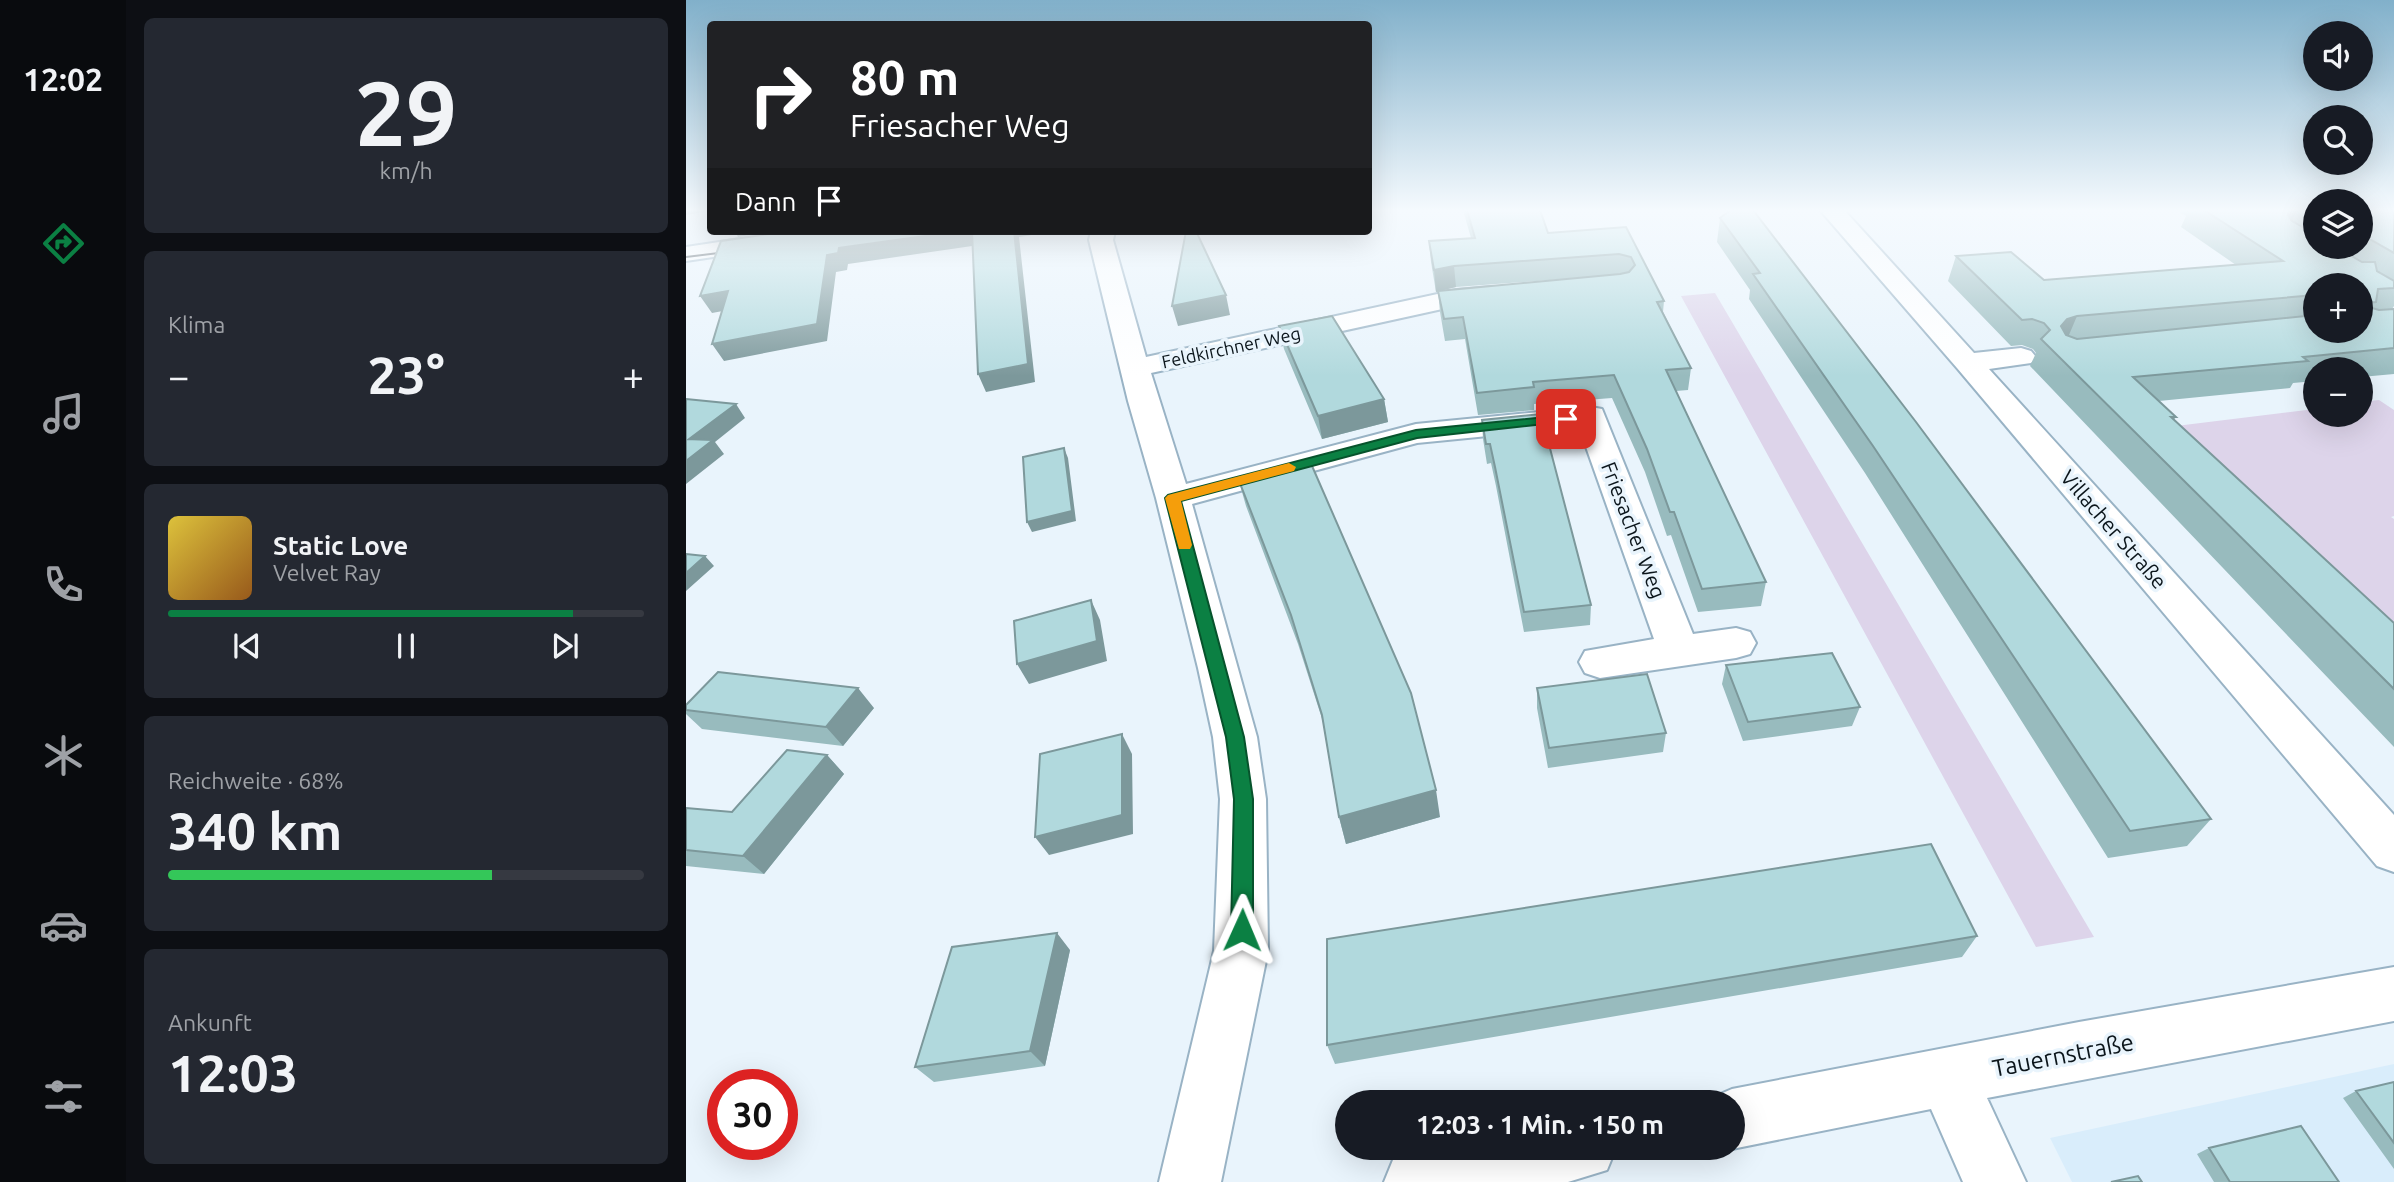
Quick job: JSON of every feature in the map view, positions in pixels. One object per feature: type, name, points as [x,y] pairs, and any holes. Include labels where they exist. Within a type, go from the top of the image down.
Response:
[{"type":"street","points":[[1107,265],[1219,668],[1235,737],[1243,799],[1241,951],[1190,1182]]},
{"type":"street","name":"Villacher Straße","points":[[1880,265],[2394,850]]},
{"type":"street","name":"Feldkirchner Weg","points":[[1134,368],[1456,298],[1516,293]]},
{"type":"street","points":[[1967,362],[2021,357]]},
{"type":"street","name":"Friesacher Weg","points":[[1173,498],[1416,434],[1591,416],[1679,651]]},
{"type":"street","points":[[1600,662],[1736,643]]},
{"type":"street","name":"Tauernstraße","points":[[1745,1117],[2079,1051],[2394,994]]},
{"type":"street","points":[[1947,1079],[1995,1182]]},
{"type":"street","points":[[1415,1182],[1525,1160]]},
{"type":"shaded area","points":[[1715,293],[2094,937],[2036,947],[1681,296]]},
{"type":"shaded area","points":[[2379,400],[2394,410],[2394,516],[2391,517],[2394,519],[2394,624],[2176,426],[2303,410],[2303,427],[2373,427],[2373,401]]},
{"type":"shaded area","points":[[2394,1064],[2394,1182],[2072,1182],[2050,1138]]},
{"type":"building","points":[[712,265],[826,265],[817,324],[712,344],[728,291],[700,296]]},
{"type":"building","points":[[973,265],[1018,265],[1028,364],[978,374]]},
{"type":"building","points":[[1180,265],[1212,265],[1226,295],[1172,306]]},
{"type":"building","points":[[1433,265],[1466,265],[1454,266],[1434,270]]},
{"type":"building","points":[[1635,265],[1646,265],[1664,301],[1657,302],[1691,368],[1666,370],[1766,582],[1702,589],[1674,512],[1670,512],[1647,449],[1614,375],[1533,382],[1534,387],[1477,393],[1463,317],[1444,319],[1438,291],[1629,272]]},
{"type":"building","points":[[1754,265],[1795,265],[1916,422],[2211,819],[2130,831],[1873,446],[1753,274],[1760,273]]},
{"type":"building","points":[[1965,265],[2027,265],[2044,280],[2231,265],[2376,265],[2377,271],[2394,281],[2394,288],[2378,289],[2376,302],[2373,302],[2373,273],[2303,273],[2303,296],[2077,316],[2067,319],[2061,326],[2066,335],[2077,339],[2303,316],[2303,343],[2373,343],[2373,308],[2394,309],[2394,348],[2303,357],[2303,361],[2133,377],[2176,417],[2171,417],[2394,623],[2394,689],[2041,339],[2050,330],[2044,323],[2032,319],[2022,320]]},
{"type":"building","points":[[1332,316],[1384,399],[1318,416],[1279,326]]},
{"type":"building","points":[[686,399],[736,404],[689,439],[713,440],[686,461]]},
{"type":"building","points":[[1541,414],[1591,605],[1524,612],[1490,444],[1486,444],[1482,420]]},
{"type":"building","points":[[1064,448],[1072,511],[1027,522],[1023,457]]},
{"type":"building","points":[[1309,459],[1411,693],[1436,790],[1339,817],[1322,715],[1291,615],[1238,478]]},
{"type":"building","points":[[686,554],[705,556],[686,573]]},
{"type":"building","points":[[1091,600],[1097,641],[1017,664],[1014,621]]},
{"type":"building","points":[[1832,653],[1860,707],[1748,722],[1726,665]]},
{"type":"building","points":[[718,672],[858,688],[826,727],[686,710],[686,705]]},
{"type":"building","points":[[1647,674],[1666,733],[1549,748],[1537,688]]},
{"type":"building","points":[[1122,734],[1122,815],[1035,837],[1040,754]]},
{"type":"building","points":[[787,750],[827,755],[743,856],[686,850],[686,808],[732,812]]},
{"type":"building","points":[[1931,844],[1977,936],[1327,1045],[1327,939]]},
{"type":"building","points":[[1057,933],[1030,1051],[915,1067],[952,947]]},
{"type":"building","points":[[2394,1082],[2394,1143],[2356,1091]]},
{"type":"building","points":[[2301,1126],[2339,1182],[2230,1182],[2209,1148]]},
{"type":"building","points":[[2138,1176],[2142,1182],[2111,1182]]},
{"type":"slow traffic","points":[[1185,545],[1173,498],[1289,467]]},
{"type":"route","points":[[1242,930],[1243,799],[1235,737],[1173,498],[1416,434],[1566,419]]}]
